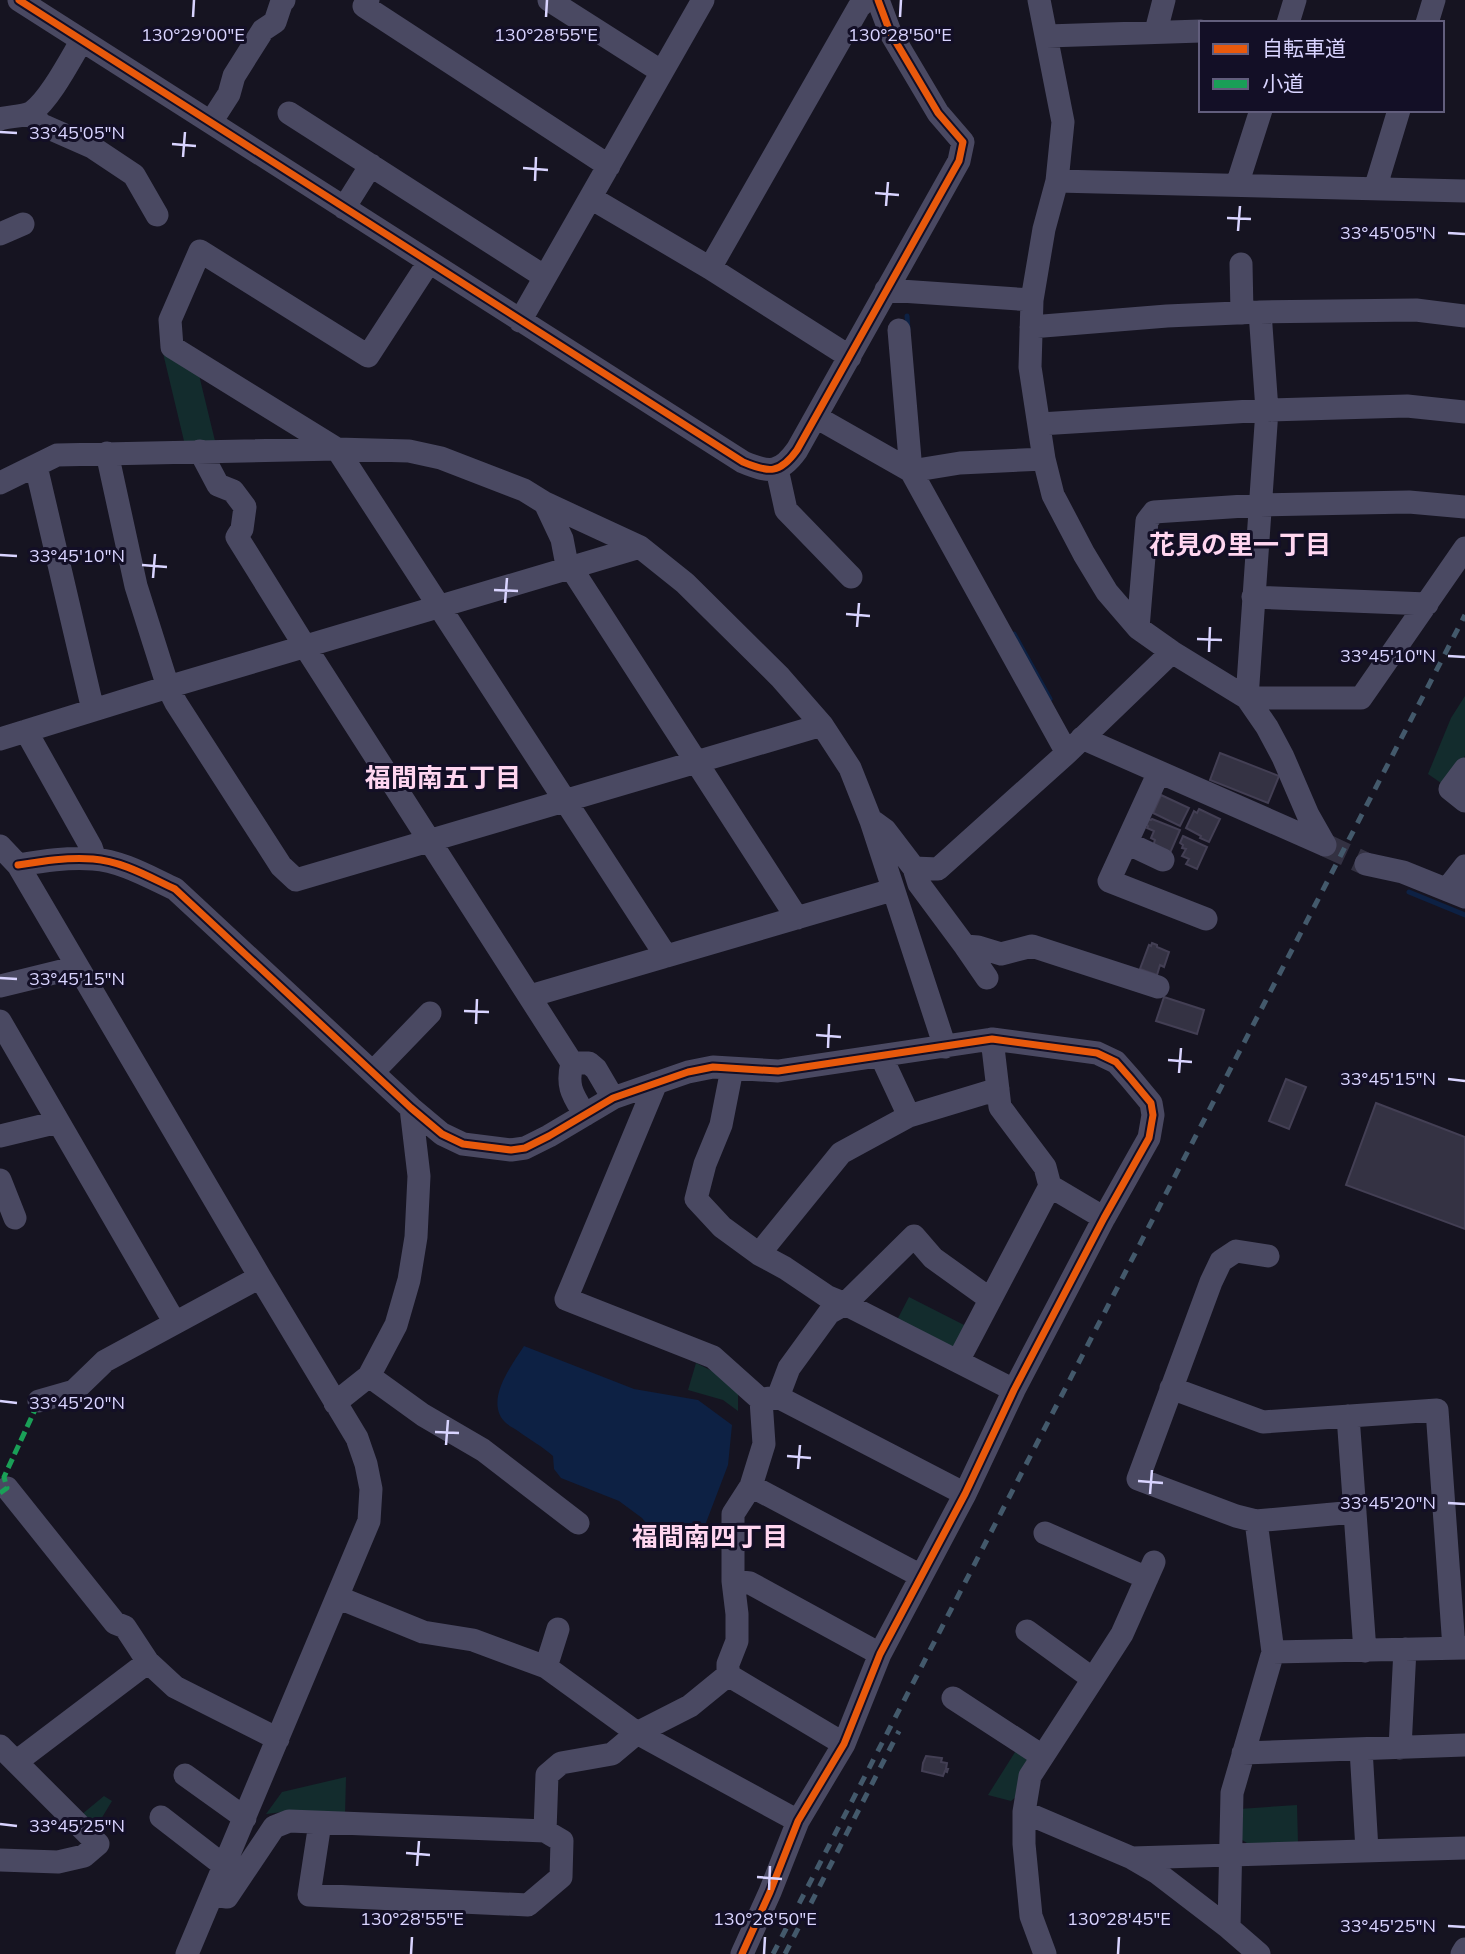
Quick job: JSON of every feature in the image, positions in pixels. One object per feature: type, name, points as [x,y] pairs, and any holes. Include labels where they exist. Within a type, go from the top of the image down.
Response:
[{"type":"street","points":[[19,0],[743,462],[761,469],[777,469],[788,463],[959,161],[963,142],[938,113],[890,32],[878,0]]},
{"type":"street","points":[[211,122],[229,94],[234,76],[263,30],[275,22],[282,0]]},
{"type":"street","points":[[368,0],[364,6],[609,166]]},
{"type":"street","points":[[549,0],[662,72]]},
{"type":"street","points":[[520,321],[703,0]]},
{"type":"street","points":[[710,268],[859,7],[866,0]]},
{"type":"street","points":[[899,330],[911,471],[1074,745],[1160,772],[1325,845],[1308,815],[1283,757],[1247,698],[1138,628],[1107,592],[1053,495],[1044,459],[1030,367],[1031,327],[1032,300],[1044,229],[1057,181],[1063,122],[1039,0]]},
{"type":"street","points":[[1156,32],[1164,0]]},
{"type":"street","points":[[1289,21],[1295,0]]},
{"type":"street","points":[[1428,21],[1434,0]]},
{"type":"street","points":[[1047,36],[1199,31]]},
{"type":"street","points":[[0,119],[30,114],[43,100],[82,40]]},
{"type":"street","points":[[1237,185],[1260,112]]},
{"type":"street","points":[[1375,189],[1398,112]]},
{"type":"street","points":[[289,113],[545,277]]},
{"type":"street","points":[[30,114],[42,125],[92,147],[134,175],[157,215]]},
{"type":"street","points":[[344,208],[371,165]]},
{"type":"street","points":[[1057,181],[1465,191]]},
{"type":"street","points":[[591,198],[710,268],[850,357]]},
{"type":"street","points":[[0,234],[23,224]]},
{"type":"street","points":[[429,262],[368,356],[200,251],[170,320],[172,346],[337,449],[666,956]]},
{"type":"street","points":[[1241,264],[1267,410],[1247,698]]},
{"type":"street","points":[[887,290],[1032,300]]},
{"type":"street","points":[[1031,327],[1251,312],[1416,310],[1465,316]]},
{"type":"street","points":[[1040,424],[1267,410],[1407,406],[1465,412]]},
{"type":"street","points":[[816,417],[911,471],[960,463],[1044,459]]},
{"type":"street","points":[[0,483],[57,454],[337,449],[409,452],[441,458],[524,490],[545,503],[640,547],[685,583],[780,677],[822,725],[850,768],[871,821],[945,1047]]},
{"type":"street","points":[[200,452],[218,485],[233,491],[245,507],[242,529],[237,537],[572,1063],[568,1079],[570,1088],[585,1115]]},
{"type":"street","points":[[107,453],[136,586],[168,687],[281,866],[296,880],[822,725]]},
{"type":"street","points":[[36,466],[93,710]]},
{"type":"street","points":[[777,469],[786,510],[851,577]]},
{"type":"street","points":[[1138,628],[1147,521],[1154,512],[1260,505],[1409,502],[1465,507]]},
{"type":"street","points":[[545,503],[562,539],[566,560],[797,918]]},
{"type":"street","points":[[0,739],[640,547]]},
{"type":"street","points":[[1247,698],[1361,698],[1465,548]]},
{"type":"street","points":[[1253,597],[1427,604]]},
{"type":"street","points":[[914,868],[938,869],[1172,652]]},
{"type":"street","points":[[26,731],[92,847],[95,859]]},
{"type":"street","points":[[1465,769],[1450,789],[1465,801]]},
{"type":"street","points":[[1160,772],[1109,881],[1206,919]]},
{"type":"street","points":[[871,821],[885,830],[914,868],[919,884],[987,978]]},
{"type":"street","points":[[1127,843],[1163,860]]},
{"type":"street","points":[[0,846],[18,865],[357,1438],[371,1489],[369,1521],[187,1954]]},
{"type":"street","points":[[18,865],[52,860],[95,859],[129,867],[175,889],[411,1108],[442,1134],[463,1144],[510,1150],[525,1148],[613,1098],[688,1072],[713,1067],[778,1071],[992,1039],[1097,1053],[1116,1062],[1151,1104],[1153,1115],[1149,1138],[1014,1390],[965,1494],[880,1654],[844,1744],[798,1821],[742,1954]]},
{"type":"street","points":[[1366,864],[1404,872],[1456,893],[1465,866]]},
{"type":"street","points":[[530,996],[892,890]]},
{"type":"street","points":[[965,946],[1001,954],[1032,946],[1158,987]]},
{"type":"street","points":[[0,986],[78,967]]},
{"type":"street","points":[[373,1072],[430,1013]]},
{"type":"street","points":[[0,1021],[175,1323]]},
{"type":"street","points":[[958,1361],[1050,1186],[1045,1167],[1000,1107],[992,1039]]},
{"type":"street","points":[[881,1056],[909,1116]]},
{"type":"street","points":[[572,1063],[589,1063],[596,1069],[613,1098]]},
{"type":"street","points":[[732,1069],[721,1125],[705,1164],[696,1199],[722,1227],[759,1254],[828,1297],[1014,1390]]},
{"type":"street","points":[[656,1083],[566,1299],[713,1357],[770,1399],[965,1494]]},
{"type":"street","points":[[759,1254],[841,1153],[909,1116],[998,1089]]},
{"type":"street","points":[[335,1403],[369,1376],[396,1325],[409,1280],[416,1237],[419,1176],[411,1108]]},
{"type":"street","points":[[0,1136],[58,1122]]},
{"type":"street","points":[[0,1180],[15,1218]]},
{"type":"street","points":[[1050,1186],[1104,1218]]},
{"type":"street","points":[[728,1675],[728,1664],[737,1641],[733,1581],[733,1514],[751,1486],[764,1444],[770,1399],[789,1368],[830,1313],[845,1304],[914,1236],[933,1258],[990,1298]]},
{"type":"street","points":[[1268,1256],[1236,1251],[1221,1261],[1138,1479],[1256,1521],[1355,1512]]},
{"type":"street","points":[[39,1401],[74,1391],[105,1361],[260,1277]]},
{"type":"street","points":[[369,1376],[423,1415],[484,1450],[578,1523]]},
{"type":"street","points":[[1171,1388],[1263,1422],[1437,1410],[1460,1648],[1273,1652]]},
{"type":"street","points":[[1348,1416],[1365,1651]]},
{"type":"street","points":[[751,1486],[920,1576]]},
{"type":"street","points":[[7,1488],[115,1623],[125,1627],[148,1662],[175,1687],[278,1739]]},
{"type":"street","points":[[1229,1928],[1232,1793],[1273,1652],[1256,1521]]},
{"type":"street","points":[[1045,1533],[1150,1570],[1122,1634],[1030,1776],[1024,1812],[1024,1844],[1031,1916],[1045,1954]]},
{"type":"street","points":[[733,1581],[750,1583],[880,1654]]},
{"type":"street","points":[[337,1597],[423,1632],[473,1640],[546,1667],[637,1733],[798,1821]]},
{"type":"street","points":[[546,1667],[558,1629]]},
{"type":"street","points":[[1027,1631],[1093,1679]]},
{"type":"street","points":[[1400,1748],[1405,1649]]},
{"type":"street","points":[[0,1860],[58,1862],[83,1856],[98,1844],[8,1754],[148,1662]]},
{"type":"street","points":[[545,1831],[547,1774],[561,1763],[612,1754],[637,1733],[690,1706],[728,1675]]},
{"type":"street","points":[[728,1675],[844,1744]]},
{"type":"street","points":[[953,1698],[1042,1756]]},
{"type":"street","points":[[1243,1753],[1465,1745]]},
{"type":"street","points":[[1361,1749],[1367,1850]]},
{"type":"street","points":[[185,1774],[245,1818]]},
{"type":"street","points":[[1024,1812],[1132,1858],[1156,1872],[1259,1954]]},
{"type":"street","points":[[161,1817],[223,1865]]},
{"type":"street","points":[[212,1895],[227,1898],[274,1827],[289,1821],[545,1831],[562,1841],[561,1877],[528,1905],[309,1895],[320,1823]]},
{"type":"street","points":[[1132,1858],[1465,1848]]},
{"type":"street","points":[[1462,1954],[1465,1949]]},
{"type":"green space","points":[[163,353],[199,375],[215,441],[184,441]]},
{"type":"green space","points":[[1465,696],[1465,756],[1444,785],[1428,774],[1451,718]]},
{"type":"green space","points":[[909,1297],[968,1327],[958,1345],[948,1347],[896,1322]]},
{"type":"green space","points":[[696,1363],[714,1372],[738,1393],[738,1411],[723,1400],[688,1390]]},
{"type":"green space","points":[[1017,1749],[1030,1757],[1017,1796],[1011,1801],[988,1795]]},
{"type":"green space","points":[[346,1777],[345,1816],[291,1811],[266,1814],[282,1792]]},
{"type":"green space","points":[[104,1796],[112,1801],[95,1829],[81,1815]]},
{"type":"green space","points":[[1297,1805],[1298,1843],[1247,1843],[1239,1838],[1239,1809]]},
{"type":"water","points":[[524,1346],[634,1389],[698,1400],[732,1425],[728,1465],[704,1528],[693,1537],[675,1543],[658,1537],[642,1518],[619,1501],[561,1478],[554,1469],[553,1456],[505,1422],[497,1403],[499,1393],[507,1372]]},
{"type":"building","points":[[1220,753],[1279,776],[1268,803],[1210,780]]},
{"type":"building","points":[[1161,795],[1189,808],[1180,826],[1153,813]]},
{"type":"building","points":[[1199,809],[1220,819],[1209,842],[1186,828],[1194,811],[1197,813]]},
{"type":"building","points":[[1148,819],[1180,830],[1170,853],[1153,846],[1155,840],[1151,838],[1154,831],[1145,824]]},
{"type":"building","points":[[1183,836],[1207,847],[1197,869],[1186,864],[1189,859],[1182,856],[1186,849],[1182,848],[1180,843]]},
{"type":"building","points":[[1152,943],[1169,952],[1164,967],[1160,965],[1157,975],[1140,969]]},
{"type":"building","points":[[1164,997],[1204,1010],[1197,1034],[1156,1021]]},
{"type":"building","points":[[1286,1079],[1306,1087],[1289,1129],[1269,1121]]},
{"type":"building","points":[[1376,1103],[1465,1137],[1465,1229],[1346,1185]]},
{"type":"building","points":[[926,1756],[942,1758],[941,1762],[947,1763],[947,1772],[945,1771],[943,1776],[922,1771]]},
{"type":"waterway","points":[[907,316],[908,330]]},
{"type":"waterway","points":[[1014,634],[1050,699]]},
{"type":"waterway","points":[[1409,892],[1465,915]]},
{"type":"tunnel","points":[[1325,845],[1366,864]]},
{"type":"railway","points":[[773,1954],[1465,615]]},
{"type":"railway","points":[[785,1954],[899,1731]]},
{"type":"marked path","points":[[0,1493],[7,1488],[4,1477],[39,1401]]},
{"type":"cycle path","points":[[19,0],[743,462],[767,469],[785,464],[797,450],[959,161],[963,142],[938,113],[890,32],[878,0]]},
{"type":"cycle path","points":[[18,865],[65,859],[104,860],[135,870],[175,889],[411,1108],[442,1134],[463,1144],[511,1150],[525,1148],[613,1098],[688,1072],[713,1067],[778,1071],[992,1039],[1097,1053],[1116,1062],[1151,1103],[1153,1115],[1149,1138],[1014,1390],[965,1494],[880,1654],[844,1744],[798,1821],[742,1954]]},
{"type":"district","name":"花見の里一丁目","points":[[1240,545]]},
{"type":"district","name":"福間南五丁目","points":[[443,778]]},
{"type":"district","name":"福間南四丁目","points":[[710,1537]]}]
